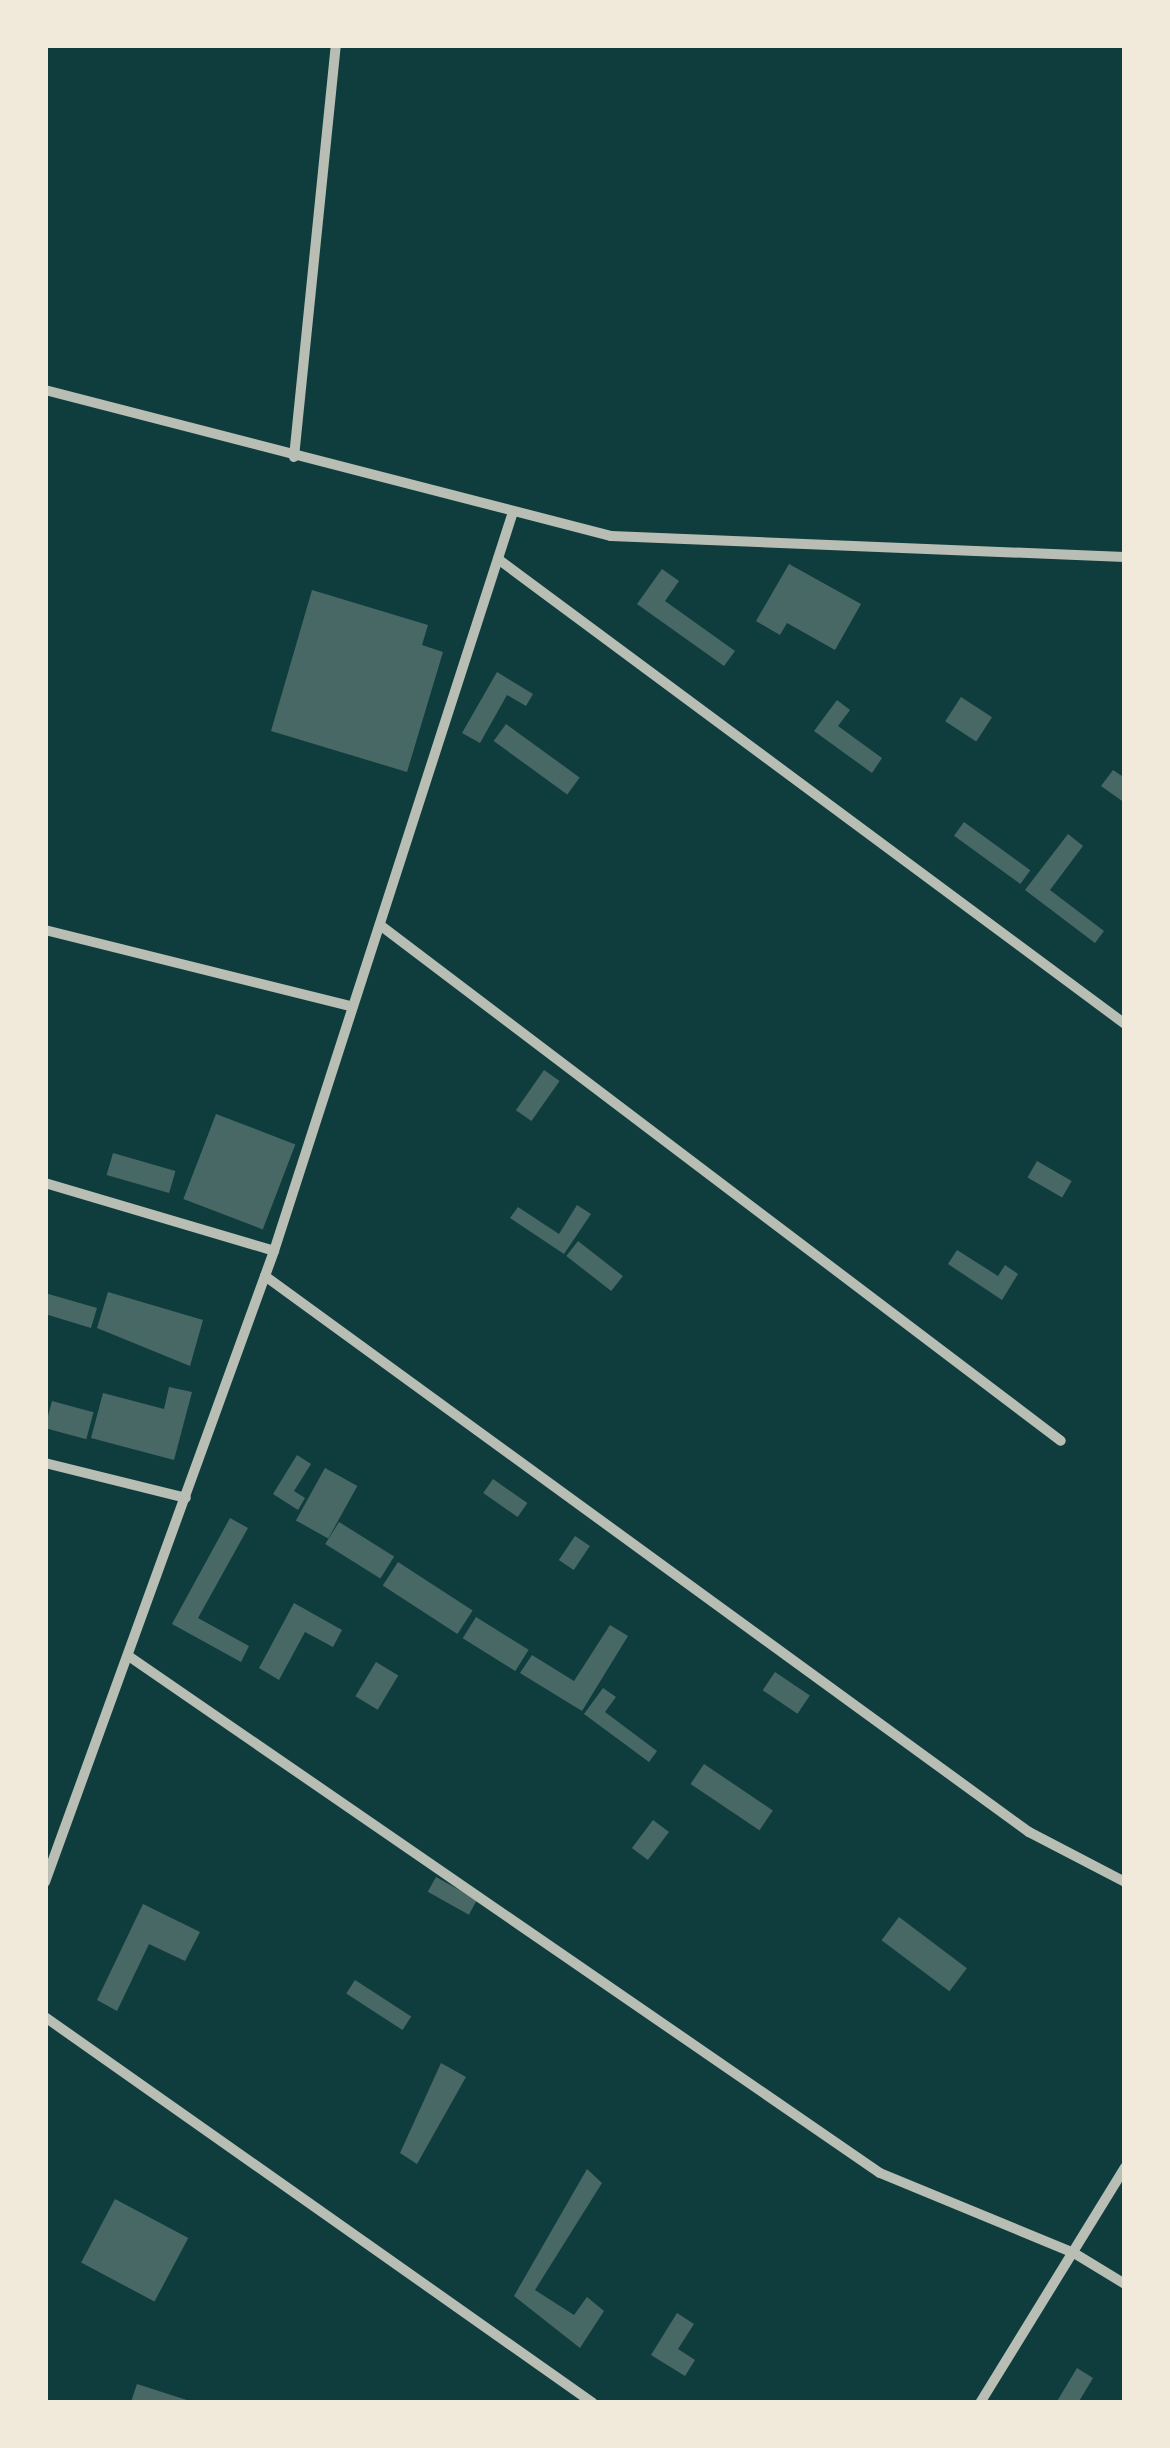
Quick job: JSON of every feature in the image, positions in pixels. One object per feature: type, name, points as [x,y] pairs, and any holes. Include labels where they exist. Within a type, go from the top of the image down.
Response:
[{"type":"street","points":[[294,457],[336,45]]},
{"type":"street","points":[[45,390],[512,515],[611,536],[1125,556]]},
{"type":"street","points":[[45,1882],[274,1250],[512,515]]},
{"type":"street","points":[[498,559],[1125,1024]]},
{"type":"street","points":[[380,925],[1061,1441]]},
{"type":"street","points":[[45,930],[353,1007]]},
{"type":"street","points":[[45,1183],[274,1250]]},
{"type":"street","points":[[265,1276],[1029,1832],[1125,1882]]},
{"type":"street","points":[[45,1463],[186,1498]]},
{"type":"street","points":[[130,1656],[880,2174],[1074,2253],[1125,2284]]},
{"type":"street","points":[[45,2017],[593,2403]]},
{"type":"street","points":[[980,2403],[1125,2168]]},
{"type":"building","points":[[789,564],[861,604],[835,650],[787,623],[780,635],[756,621]]},
{"type":"building","points":[[662,569],[679,581],[665,601],[735,651],[724,666],[637,604]]},
{"type":"building","points":[[312,590],[428,625],[422,645],[443,652],[407,772],[271,731]]},
{"type":"building","points":[[497,672],[533,694],[526,706],[507,695],[480,743],[462,733]]},
{"type":"building","points":[[961,697],[992,717],[976,741],[945,721]]},
{"type":"building","points":[[837,700],[850,710],[838,726],[882,758],[872,773],[814,731]]},
{"type":"building","points":[[506,724],[580,777],[567,794],[494,741]]},
{"type":"building","points":[[1113,770],[1125,778],[1125,803],[1101,786]]},
{"type":"building","points":[[964,822],[1030,870],[1020,884],[954,836]]},
{"type":"building","points":[[1068,834],[1083,846],[1050,890],[1104,931],[1095,943],[1025,890]]},
{"type":"building","points":[[544,1070],[560,1081],[531,1121],[516,1110]]},
{"type":"building","points":[[216,1114],[295,1144],[263,1229],[183,1199]]},
{"type":"building","points":[[113,1153],[175,1171],[169,1193],[107,1175]]},
{"type":"building","points":[[1037,1161],[1072,1181],[1062,1197],[1028,1177]]},
{"type":"building","points":[[577,1205],[591,1214],[564,1254],[510,1218],[518,1207],[559,1234]]},
{"type":"building","points":[[578,1241],[623,1276],[611,1291],[566,1256]]},
{"type":"building","points":[[957,1250],[998,1276],[1005,1265],[1018,1274],[1002,1300],[948,1264]]},
{"type":"building","points":[[108,1292],[203,1320],[190,1366],[97,1328]]},
{"type":"building","points":[[45,1293],[97,1308],[91,1328],[45,1314]]},
{"type":"building","points":[[169,1387],[192,1392],[174,1460],[91,1438],[103,1393],[164,1409]]},
{"type":"building","points":[[52,1401],[94,1412],[86,1439],[45,1428]]},
{"type":"building","points":[[297,1455],[311,1464],[294,1491],[305,1498],[298,1510],[273,1494]]},
{"type":"building","points":[[325,1468],[357,1486],[328,1538],[296,1520]]},
{"type":"building","points":[[493,1479],[527,1503],[518,1517],[483,1493]]},
{"type":"building","points":[[230,1518],[248,1528],[198,1618],[249,1646],[241,1662],[172,1624]]},
{"type":"building","points":[[339,1522],[394,1556],[380,1578],[325,1544]]},
{"type":"building","points":[[575,1536],[590,1546],[574,1570],[559,1560]]},
{"type":"building","points":[[398,1562],[473,1610],[457,1634],[383,1585]]},
{"type":"building","points":[[294,1603],[342,1630],[333,1647],[305,1632],[279,1680],[259,1668]]},
{"type":"building","points":[[476,1617],[529,1650],[515,1671],[463,1638]]},
{"type":"building","points":[[610,1625],[628,1636],[582,1711],[520,1673],[532,1655],[574,1681]]},
{"type":"building","points":[[376,1662],[398,1675],[378,1710],[355,1696]]},
{"type":"building","points":[[775,1672],[810,1695],[798,1714],[763,1690]]},
{"type":"building","points":[[603,1688],[616,1697],[605,1712],[657,1751],[649,1762],[584,1714]]},
{"type":"building","points":[[704,1764],[773,1810],[759,1830],[691,1784]]},
{"type":"building","points":[[653,1820],[669,1832],[648,1860],[632,1848]]},
{"type":"building","points":[[436,1877],[477,1900],[469,1915],[428,1892]]},
{"type":"building","points":[[143,1904],[200,1932],[185,1961],[149,1944],[117,2011],[97,2000]]},
{"type":"building","points":[[899,1917],[967,1968],[949,1991],[882,1940]]},
{"type":"building","points":[[355,1980],[411,2016],[402,2030],[346,1993]]},
{"type":"building","points":[[441,2063],[466,2077],[417,2164],[400,2153]]},
{"type":"building","points":[[587,2169],[602,2183],[535,2290],[574,2315],[587,2297],[604,2311],[580,2348],[514,2296]]},
{"type":"building","points":[[115,2199],[188,2238],[154,2302],[81,2263]]},
{"type":"building","points":[[677,2313],[694,2324],[678,2349],[695,2360],[685,2376],[651,2355]]},
{"type":"building","points":[[1077,2368],[1093,2378],[1078,2403],[1056,2403]]},
{"type":"building","points":[[137,2384],[193,2402],[193,2403],[131,2402]]}]
